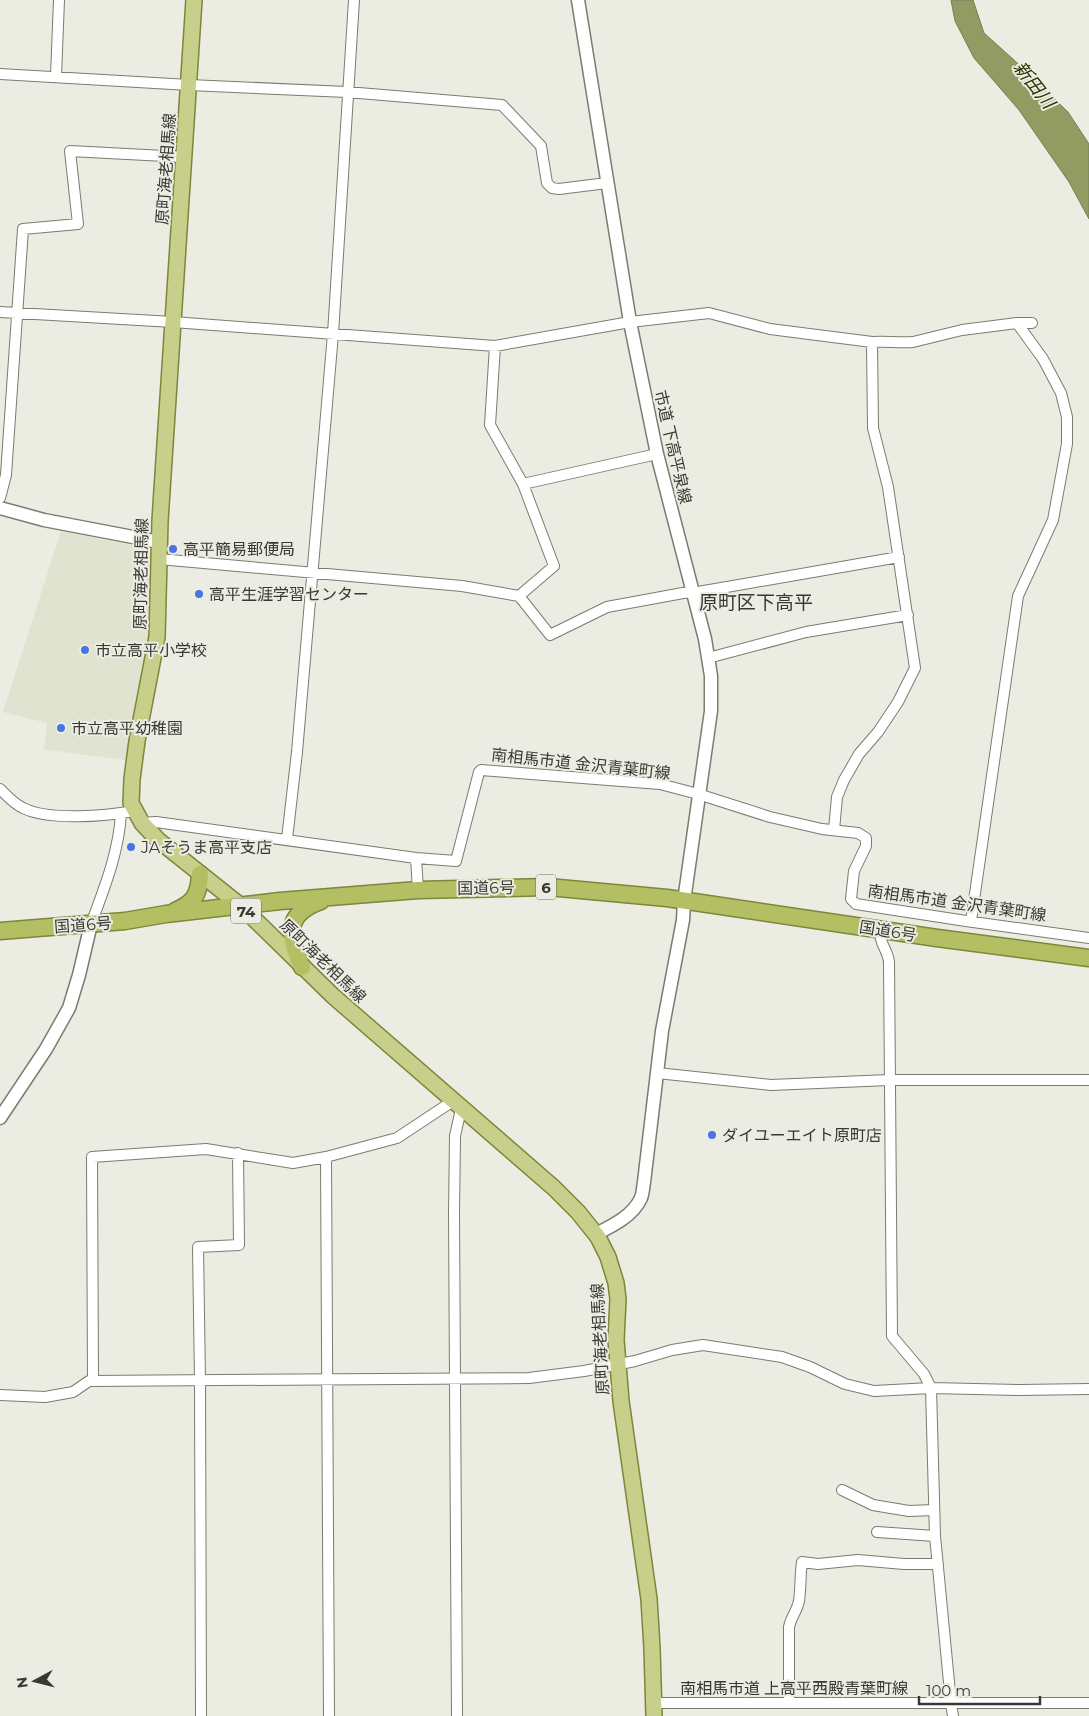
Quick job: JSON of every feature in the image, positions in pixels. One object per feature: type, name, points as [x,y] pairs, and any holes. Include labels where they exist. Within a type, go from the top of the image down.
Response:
[{"type":"highway","points":[[166,914],[183,908],[193,900],[198,891],[200,874]]},
{"type":"highway","name":"国道6号","points":[[0,931],[124,922],[166,914],[333,896],[418,890],[548,887],[684,901],[936,938],[1089,958]]},
{"type":"highway","points":[[302,967],[291,936],[294,920],[304,908],[333,896]]},
{"type":"main road","name":"原町海老相馬線","points":[[194,0],[159,542],[157,638],[137,741],[132,779],[131,803],[133,816],[158,840],[241,906],[333,996],[554,1188],[578,1212],[596,1234],[608,1257],[616,1283],[618,1299],[616,1340],[618,1364],[628,1456],[649,1599],[654,1709]]},
{"type":"street","points":[[56,76],[59,0]]},
{"type":"street","points":[[286,839],[296,752],[333,334],[354,0]]},
{"type":"street","name":"市道 下高平泉線","points":[[578,0],[630,322],[657,454],[705,639],[711,676],[711,711],[698,794],[683,920],[662,1031],[644,1182],[640,1199],[630,1214],[596,1234]]},
{"type":"street","points":[[0,74],[347,92],[502,105],[541,146],[547,183],[552,188],[559,189],[607,183]]},
{"type":"street","points":[[0,498],[6,475],[5,427],[18,313],[23,229],[78,224],[70,151],[184,157]]},
{"type":"street","points":[[0,312],[173,322],[495,346],[630,322],[708,313],[770,329],[872,342],[913,342],[962,330],[1032,323]]},
{"type":"street","points":[[971,921],[1018,596],[1053,520],[1067,444],[1068,417],[1061,393],[1043,359],[1017,323]]},
{"type":"street","points":[[834,830],[837,796],[844,780],[859,754],[884,723],[914,671],[915,662],[888,487],[873,428],[872,342]]},
{"type":"street","points":[[495,346],[490,424],[523,484],[554,566],[519,596]]},
{"type":"street","points":[[523,484],[657,454]]},
{"type":"street","points":[[0,508],[44,520],[159,542]]},
{"type":"street","points":[[159,559],[462,586],[519,596],[550,635],[607,607],[899,557]]},
{"type":"street","points":[[708,658],[806,632],[908,615]]},
{"type":"street","name":"南相馬市道 金沢青葉町線","points":[[0,789],[21,808],[40,814],[56,816],[133,816],[156,822],[416,858],[454,861],[457,859],[481,770],[660,784],[770,817],[822,829],[858,833],[866,838],[866,846],[854,872],[851,899],[856,904],[883,913],[971,921],[1089,938]]},
{"type":"street","points":[[0,1118],[46,1049],[69,1008],[91,924],[111,866],[120,829],[133,816]]},
{"type":"street","points":[[416,858],[418,890]]},
{"type":"street","points":[[881,939],[882,946],[888,953],[892,1336],[924,1374],[931,1388],[935,1536],[953,1716]]},
{"type":"street","points":[[657,1073],[771,1085],[889,1080],[1089,1080]]},
{"type":"street","points":[[93,1381],[92,1157],[206,1149],[293,1163],[326,1157],[397,1138],[457,1105]]},
{"type":"street","points":[[457,1105],[455,1136],[457,1716]]},
{"type":"street","points":[[201,1716],[198,1247],[239,1246],[238,1153]]},
{"type":"street","points":[[326,1157],[329,1716]]},
{"type":"street","points":[[0,1395],[45,1397],[73,1392],[89,1381],[529,1378],[584,1371],[635,1361],[672,1350],[703,1345],[782,1357],[810,1367],[845,1384],[867,1390],[931,1388],[1089,1389]]},
{"type":"street","points":[[842,1490],[873,1506],[901,1510],[934,1510]]},
{"type":"street","points":[[877,1532],[935,1536]]},
{"type":"street","points":[[789,1703],[789,1627],[799,1601],[802,1562],[818,1564],[858,1560],[904,1564],[938,1564]]},
{"type":"street","name":"南相馬市道 上高平西殿青葉町線","points":[[654,1709],[789,1703],[1089,1703]]},
{"type":"shaded area","name":"市立高平小学校","points":[[61,531],[149,549],[151,552],[150,639],[126,760],[44,749],[47,723],[3,712]]},
{"type":"water","name":"新田川","points":[[951,0],[973,0],[984,33],[1068,112],[1089,144],[1089,219],[1069,182],[1019,110],[974,58],[955,21]]},
{"type":"place","name":"高平簡易郵便局","points":[[173,549]]},
{"type":"place","name":"高平生涯学習センター","points":[[199,594]]},
{"type":"place","name":"市立高平小学校","points":[[85,650]]},
{"type":"place","name":"市立高平幼稚園","points":[[61,728]]},
{"type":"place","name":"JAそうま高平支店","points":[[131,847]]},
{"type":"place","name":"ダイユーエイト原町店","points":[[712,1135]]},
{"type":"district","name":"原町区下高平","points":[[756,602]]}]
